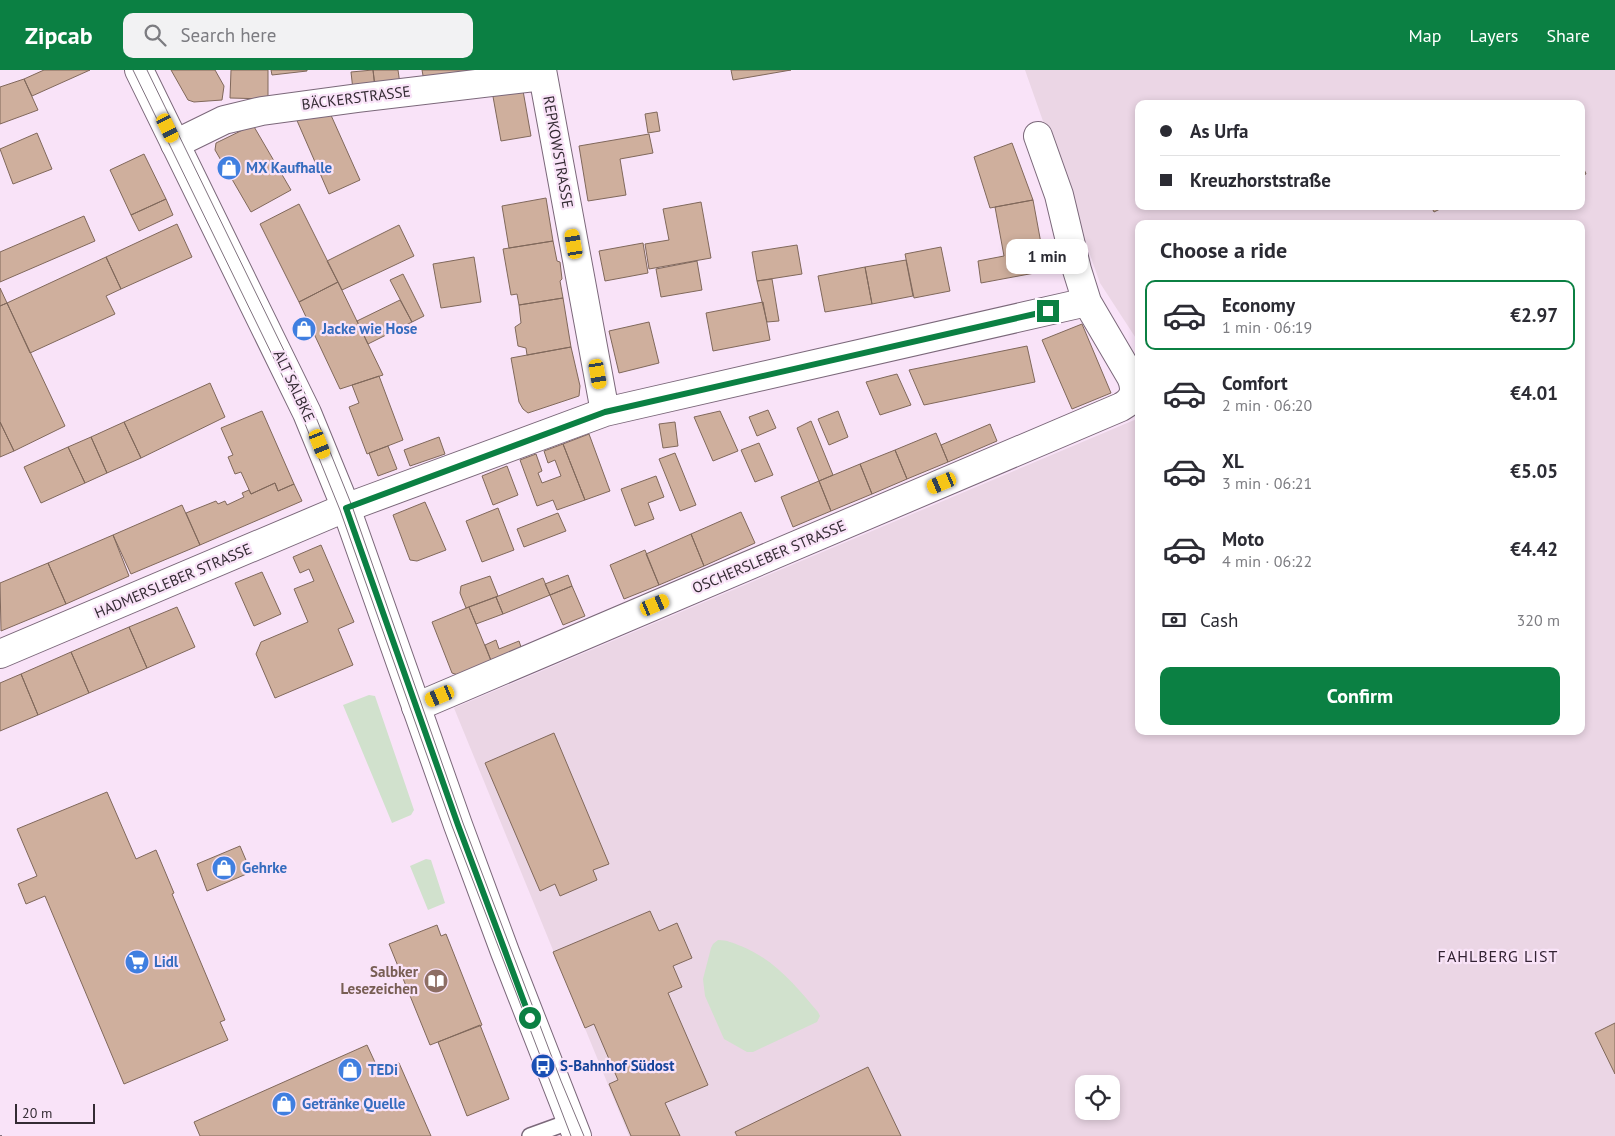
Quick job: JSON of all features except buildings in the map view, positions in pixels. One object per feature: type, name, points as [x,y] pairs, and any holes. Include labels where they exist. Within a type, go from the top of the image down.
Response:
[{"type":"street","name":"ALT SALBKE","points":[[139,70],[307,412],[346,508],[501,943],[574,1127]]},
{"type":"street","name":"BÄCKERSTRASSE","points":[[175,144],[224,120],[262,111],[543,73]]},
{"type":"street","name":"REPKOWSTRASSE","points":[[543,73],[605,412]]},
{"type":"street","points":[[1038,136],[1059,195],[1077,270],[1087,302]]},
{"type":"street","name":"HADMERSLEBER STRASSE","points":[[0,654],[346,508],[605,412],[1087,302]]},
{"type":"street","name":"OSCHERSLEBER STRASSE","points":[[416,707],[1121,407],[1132,398],[1133,380],[1087,302]]},
{"type":"lane","points":[[530,1136],[566,1123],[574,1127]]},
{"type":"shaded area","points":[[1025,70],[1615,70],[1615,1136],[629,1136],[454,708],[1135,420],[1135,735],[1585,735],[1585,220],[1135,220],[1135,337],[1100,283]]},
{"type":"green space","points":[[369,695],[375,696],[414,810],[411,815],[392,823],[343,705]]},
{"type":"green space","points":[[426,859],[431,860],[445,903],[428,910],[410,866]]},
{"type":"green space","points":[[718,940],[727,941],[753,952],[784,974],[818,1012],[820,1016],[817,1022],[753,1052],[747,1052],[724,1039],[705,996],[703,979],[711,948]]},
{"type":"tram line","points":[[133,70],[301,414],[340,510],[452,826],[571,1136]]},
{"type":"tram line","points":[[147,70],[313,410],[352,506],[463,823],[561,1081],[584,1136]]},
{"type":"place","name":"MX Kaufhalle","points":[[229,168]]},
{"type":"place","name":"Jacke wie Hose","points":[[304,329]]},
{"type":"place","name":"Gehrke","points":[[224,868]]},
{"type":"place","name":"Lidl","points":[[137,962]]},
{"type":"place","name":"Salbker Lesezeichen","points":[[436,981]]},
{"type":"place","name":"S-Bahnhof Südost","points":[[543,1066]]},
{"type":"place","name":"TEDi","points":[[350,1070]]},
{"type":"place","name":"Getränke Quelle","points":[[284,1104]]},
{"type":"district","name":"FAHLBERG LIST","points":[[1498,956]]},
{"type":"route","points":[[530,1018],[458,825],[346,508],[605,412],[1048,311]]}]
